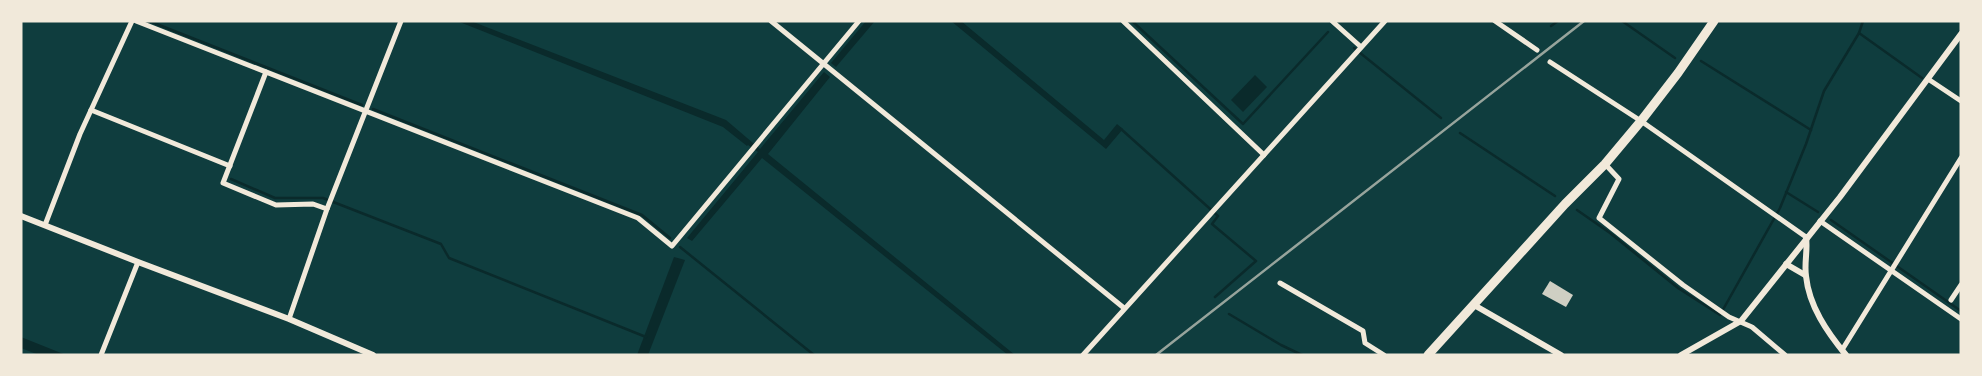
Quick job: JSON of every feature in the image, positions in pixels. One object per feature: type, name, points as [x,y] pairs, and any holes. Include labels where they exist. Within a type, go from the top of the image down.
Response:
[{"type":"highway","points":[[1428,355],[1565,204],[1605,164],[1678,73],[1714,21]]},
{"type":"street","points":[[45,225],[91,110],[134,21],[638,218],[672,246],[859,21]]},
{"type":"street","points":[[290,318],[332,196],[400,21]]},
{"type":"street","points":[[771,21],[1124,308]]},
{"type":"street","points":[[1123,21],[1264,155]]},
{"type":"street","points":[[1332,21],[1361,47]]},
{"type":"street","points":[[1082,355],[1384,21]]},
{"type":"street","points":[[1495,21],[1537,50]]},
{"type":"street","points":[[1681,355],[1741,321],[1820,221],[1961,34]]},
{"type":"street","points":[[1550,62],[1641,121],[1806,237],[1808,247],[1806,275],[1812,303],[1820,319],[1844,352],[1891,271],[1961,158]]},
{"type":"street","points":[[266,72],[223,183],[276,205],[313,204],[328,207]]},
{"type":"street","points":[[1928,79],[1961,101]]},
{"type":"street","points":[[91,110],[230,166]]},
{"type":"street","points":[[1605,164],[1619,179],[1599,218],[1684,285],[1722,312],[1752,326],[1785,355]]},
{"type":"street","points":[[21,216],[138,262],[290,318],[373,355]]},
{"type":"street","points":[[1820,221],[1961,319]]},
{"type":"street","points":[[101,355],[138,262]]},
{"type":"street","points":[[1786,264],[1806,275]]},
{"type":"street","points":[[1280,283],[1363,331],[1365,343],[1384,355]]},
{"type":"street","points":[[1952,300],[1961,284]]},
{"type":"street","points":[[1474,304],[1561,355]]},
{"type":"water","points":[[457,21],[471,21],[726,120],[760,149],[824,72],[830,77],[768,154],[1015,355],[1008,355],[762,158],[692,241],[687,238],[758,152],[747,146],[723,127]]},
{"type":"water","points":[[866,21],[875,21],[836,67],[831,63]]},
{"type":"water","points":[[951,21],[961,21],[1104,140],[1117,124],[1123,129],[1106,149]]},
{"type":"water","points":[[1255,75],[1267,87],[1243,112],[1231,100]]},
{"type":"water","points":[[674,257],[685,260],[648,355],[637,355]]},
{"type":"water","points":[[21,337],[66,355],[39,355],[21,348]]},
{"type":"building","points":[[1550,281],[1573,295],[1566,307],[1542,294]]},
{"type":"waterway","points":[[149,21],[362,105]]},
{"type":"waterway","points":[[1132,21],[1243,124],[1328,32]]},
{"type":"waterway","points":[[1551,26],[1558,21]]},
{"type":"waterway","points":[[1622,21],[1675,58]]},
{"type":"waterway","points":[[1577,210],[1610,233],[1678,288],[1720,315],[1780,208],[1806,144],[1824,91],[1859,33],[1863,21]]},
{"type":"waterway","points":[[1859,33],[1922,78]]},
{"type":"waterway","points":[[1354,48],[1441,118]]},
{"type":"waterway","points":[[1701,61],[1811,130]]},
{"type":"waterway","points":[[373,109],[642,215],[670,238]]},
{"type":"waterway","points":[[1121,129],[1218,216],[1212,224],[1256,261],[1215,297]]},
{"type":"waterway","points":[[1460,133],[1555,196]]},
{"type":"waterway","points":[[231,179],[275,198],[323,198],[441,244],[449,258],[646,337]]},
{"type":"waterway","points":[[1786,192],[1818,212]]},
{"type":"waterway","points":[[1831,220],[1961,311]]},
{"type":"waterway","points":[[680,247],[814,355]]},
{"type":"waterway","points":[[1229,314],[1281,345],[1302,355]]},
{"type":"railway","points":[[1156,355],[1584,21]]}]
